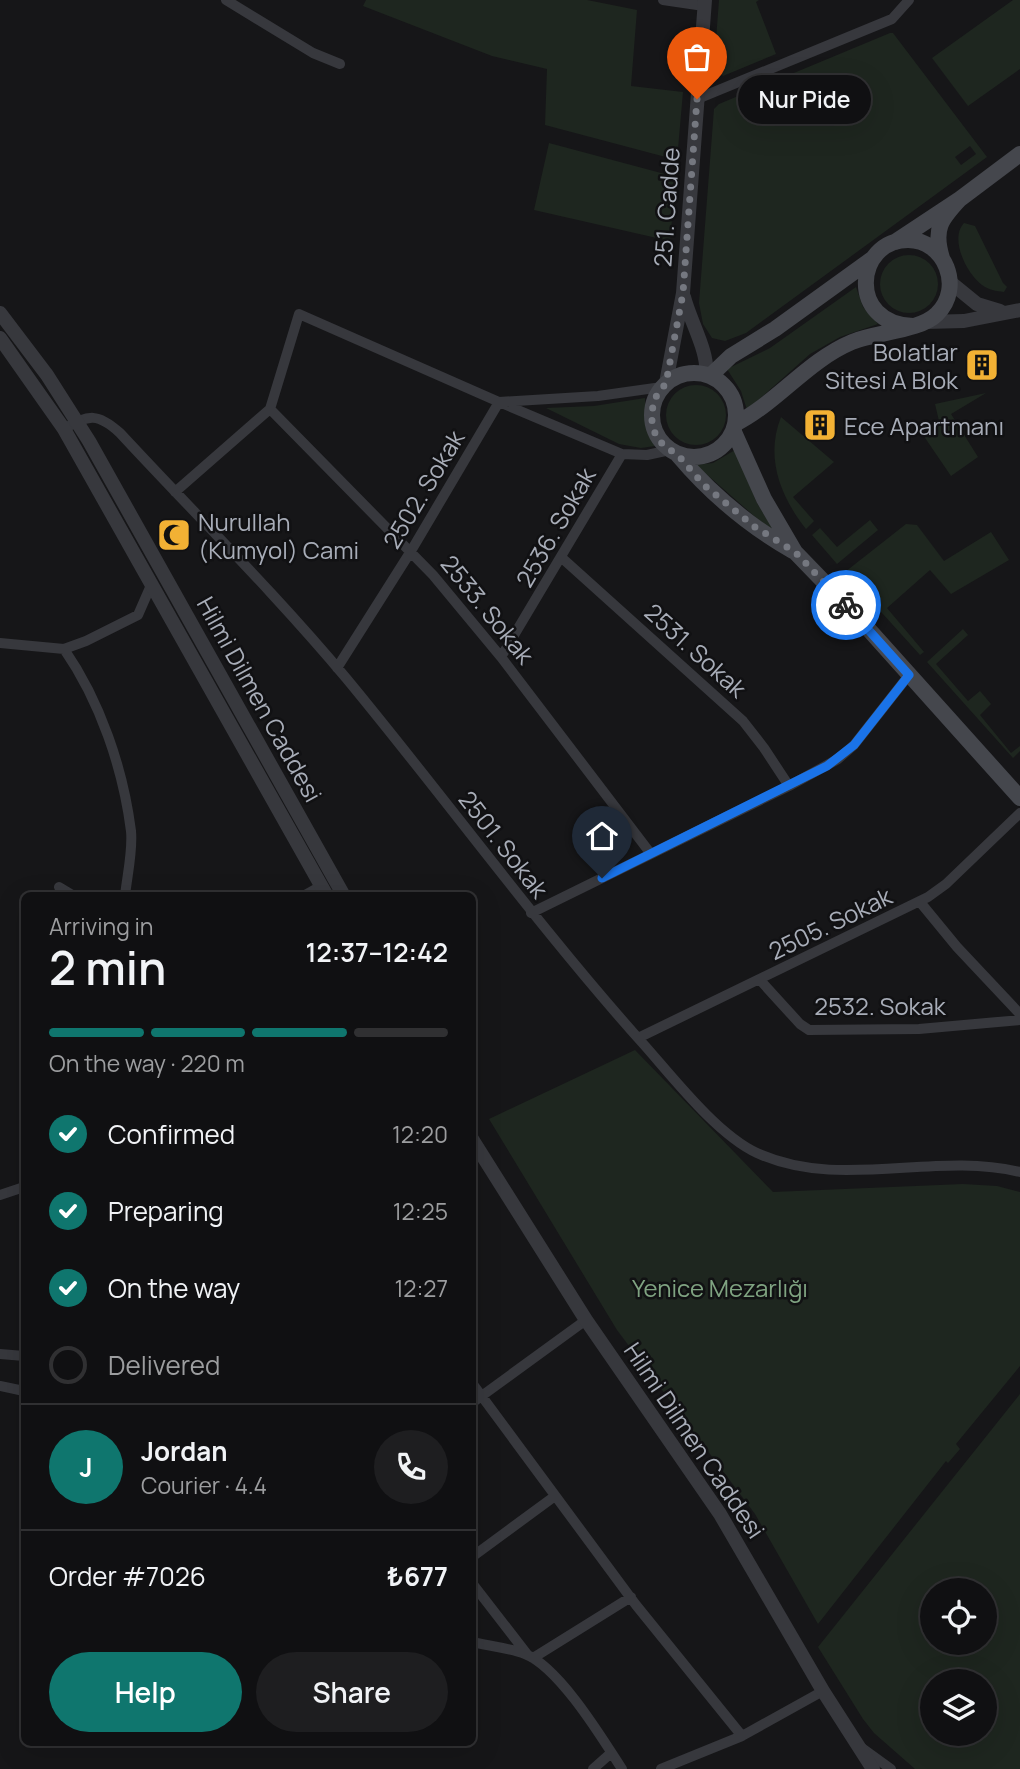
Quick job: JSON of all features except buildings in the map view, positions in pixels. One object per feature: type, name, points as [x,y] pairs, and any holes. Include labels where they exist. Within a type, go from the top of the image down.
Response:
[{"type":"main road","points":[[708,375],[731,356],[769,333],[1020,154]]},
{"type":"main road","points":[[674,452],[698,458],[709,456],[719,450],[735,428],[802,372],[835,350],[870,336],[919,324],[936,316],[949,294],[950,282],[938,241],[939,227],[960,198]]},
{"type":"main road","points":[[894,243],[908,240],[922,243],[942,258]]},
{"type":"main road","points":[[872,259],[866,279],[869,300],[876,312],[887,321],[900,325],[919,324]]},
{"type":"main road","points":[[795,552],[755,527],[724,503],[656,436],[652,411],[655,398],[664,385],[683,374],[695,373],[708,375],[727,388],[736,409],[735,428],[764,499],[795,552],[1020,798]]},
{"type":"street","points":[[226,0],[313,53],[340,64]]},
{"type":"street","points":[[663,0],[704,3]]},
{"type":"street","points":[[697,99],[892,19],[909,0]]},
{"type":"street","name":"251. Cadde","points":[[664,385],[683,293],[704,3]]},
{"type":"street","points":[[950,282],[977,304],[992,310],[1014,310]]},
{"type":"street","name":"251. Cadde","points":[[683,293],[688,315],[706,360],[708,375]]},
{"type":"street","points":[[919,324],[964,321],[1014,310]]},
{"type":"street","name":"Hilmi Dilmen Caddesi","points":[[0,313],[47,374],[77,421],[342,892]]},
{"type":"street","points":[[175,492],[270,409],[299,314],[622,454],[647,456],[674,452]]},
{"type":"street","name":"Hilmi Dilmen Caddesi","points":[[0,338],[64,429],[324,891]]},
{"type":"street","points":[[499,402],[589,397],[664,385]]},
{"type":"street","name":"2502. Sokak","points":[[337,668],[411,551],[499,402]]},
{"type":"street","name":"2533. Sokak","points":[[270,409],[411,551],[501,657],[651,854]]},
{"type":"street","name":"2501. Sokak","points":[[77,421],[93,417],[107,423],[175,492],[337,668],[531,913],[638,1038],[723,1128],[757,1153],[820,1168],[874,1169],[959,1164],[1020,1172]]},
{"type":"street","points":[[64,429],[77,421]]},
{"type":"street","name":"2536. Sokak","points":[[501,657],[622,454]]},
{"type":"street","name":"2531. Sokak","points":[[562,558],[743,721],[789,786]]},
{"type":"street","points":[[0,643],[64,649],[86,641],[138,615],[152,583]]},
{"type":"street","points":[[64,649],[93,697],[117,769],[131,833],[125,892]]},
{"type":"street","points":[[531,913],[827,766],[847,752],[909,675]]},
{"type":"street","name":"2505. Sokak","points":[[638,1038],[920,902],[946,884],[1020,813]]},
{"type":"street","points":[[59,887],[67,892]]},
{"type":"street","points":[[920,902],[957,947],[1020,1014]]},
{"type":"street","name":"2532. Sokak","points":[[760,981],[800,1024],[809,1030],[919,1029],[1020,1020]]},
{"type":"street","name":"Hilmi Dilmen Caddesi","points":[[476,1145],[586,1320],[720,1514],[823,1691],[873,1769]]},
{"type":"street","points":[[0,1195],[21,1189]]},
{"type":"street","points":[[586,1320],[477,1401],[555,1496],[631,1597],[742,1736]]},
{"type":"street","points":[[0,1354],[21,1356]]},
{"type":"street","points":[[0,1387],[21,1388]]},
{"type":"street","points":[[476,1554],[555,1496]]},
{"type":"street","points":[[476,1588],[530,1656],[548,1669],[594,1725],[622,1769]]},
{"type":"street","points":[[476,1643],[530,1656],[631,1597]]},
{"type":"street","points":[[661,1769],[742,1736],[823,1691]]},
{"type":"street","points":[[857,1744],[891,1769]]},
{"type":"street","points":[[593,1769],[611,1752]]},
{"type":"green space","points":[[366,0],[587,0],[637,10],[631,86],[683,92],[677,160],[545,125],[547,69],[492,56],[363,6]]},
{"type":"green space","points":[[719,0],[759,0],[756,2],[776,54],[723,76],[714,66]]},
{"type":"green space","points":[[1013,0],[1020,0],[1020,69],[968,106],[932,58]]},
{"type":"green space","points":[[893,33],[987,157],[746,333],[725,341],[712,338],[703,324],[699,303],[714,109],[719,104]],"holes":[[[970,146],[976,154],[961,165],[955,157]]]},
{"type":"green space","points":[[549,143],[676,177],[670,241],[534,210]]},
{"type":"green space","points":[[964,223],[975,226],[1007,287],[1004,292],[982,285],[966,265],[958,238]]},
{"type":"green space","points":[[909,255],[920,257],[933,268],[938,284],[936,295],[925,308],[909,313],[898,311],[885,300],[880,284],[882,273],[893,260]]},
{"type":"green space","points":[[856,287],[863,307],[878,324],[840,337],[810,354],[747,410],[741,391],[727,369],[770,348]]},
{"type":"green space","points":[[690,385],[702,385],[718,393],[724,403],[724,427],[718,437],[702,445],[690,445],[674,437],[666,421],[666,409],[674,393]]},
{"type":"green space","points":[[986,393],[951,414],[978,457],[951,476],[921,432],[939,421],[935,404]]},
{"type":"green space","points":[[645,398],[646,424],[655,446],[641,448],[619,444],[546,408],[594,406]]},
{"type":"green space","points":[[781,417],[834,462],[793,497],[814,521],[806,529],[782,490],[778,476],[774,447]]},
{"type":"green space","points":[[735,450],[757,503],[777,536],[696,465],[713,463]]},
{"type":"green space","points":[[870,520],[878,530],[837,564],[812,535],[820,528],[837,547]]},
{"type":"green space","points":[[906,524],[917,525],[944,561],[991,532],[1009,560],[951,594],[930,570],[887,608],[924,652],[920,655],[845,572]]},
{"type":"green space","points":[[963,629],[968,635],[936,664],[968,701],[980,691],[991,704],[980,715],[1011,753],[1020,746],[1020,751],[1013,758],[927,662]]},
{"type":"green space","name":"Yenice Mezarlığı","points":[[635,1050],[773,1192],[963,1184],[997,1186],[1020,1192],[1020,1366],[956,1444],[960,1449],[948,1463],[946,1461],[818,1624],[755,1514],[617,1330],[489,1119]]},
{"type":"green space","points":[[1020,1394],[1020,1769],[915,1769],[874,1733],[818,1647]]},
{"type":"way so far","points":[[697,99],[683,293],[666,383],[655,398],[652,424],[656,436],[664,446],[678,455],[704,485],[755,527],[795,552],[846,605]]},
{"type":"place","name":"Nur Pide","points":[[697,99]]},
{"type":"place","name":"Bolatlar Sitesi A Blok","points":[[982,365]]},
{"type":"place","name":"Ece Apartmanı","points":[[820,425]]},
{"type":"place","name":"Nurullah (Kumyol) Cami","points":[[174,535]]},
{"type":"route","points":[[602,878],[827,766],[854,745],[909,675],[846,605]]}]
